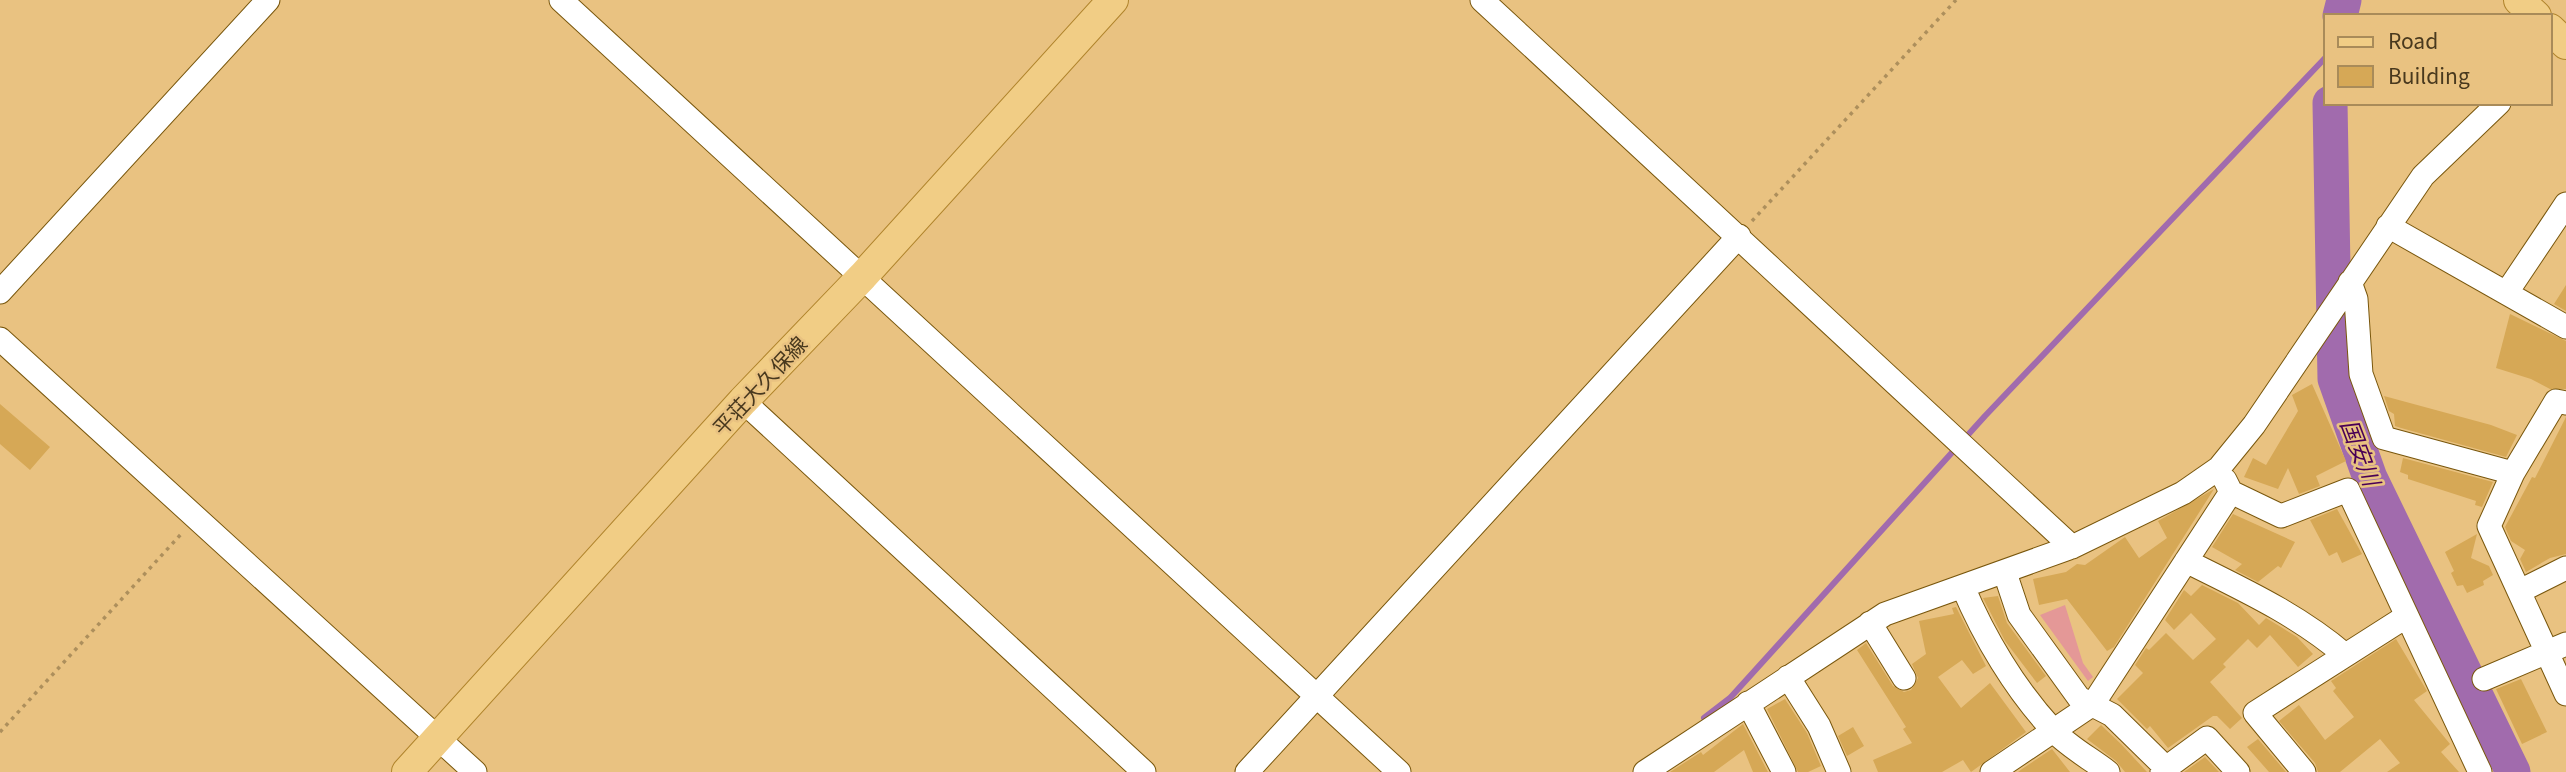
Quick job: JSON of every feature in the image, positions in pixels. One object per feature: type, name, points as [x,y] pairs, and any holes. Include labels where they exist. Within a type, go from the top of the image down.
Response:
[{"type":"main road","name":"平荘大久保線","points":[[407,772],[743,401],[863,276],[1113,0]]},
{"type":"main road","points":[[2519,0],[2534,14]]},
{"type":"street","points":[[0,292],[268,0]]},
{"type":"street","points":[[561,0],[1399,772]]},
{"type":"street","points":[[1482,0],[1739,236],[2002,485],[2072,547]]},
{"type":"street","points":[[1653,770],[1748,703],[1885,614],[2072,547],[2183,493],[2219,468],[2254,425],[2423,176],[2497,105]]},
{"type":"street","points":[[2507,292],[2566,204]]},
{"type":"street","points":[[2388,226],[2566,327]]},
{"type":"street","points":[[1247,772],[1739,236]]},
{"type":"street","points":[[2350,282],[2356,299],[2361,374],[2384,438],[2514,473]]},
{"type":"street","points":[[0,339],[475,772]]},
{"type":"street","points":[[743,401],[1144,772]]},
{"type":"street","points":[[2566,403],[2556,401],[2514,473],[2489,526],[2520,591],[2556,648],[2566,694]]},
{"type":"street","points":[[2219,468],[2231,492],[2281,516],[2348,490],[2480,772]]},
{"type":"street","points":[[1992,772],[2093,704],[2231,492]]},
{"type":"street","points":[[2186,561],[2313,628],[2345,655]]},
{"type":"street","points":[[2520,591],[2566,569]]},
{"type":"street","points":[[2005,573],[2019,615],[2079,698],[2112,715],[2164,770],[2207,738],[2238,772]]},
{"type":"street","points":[[1963,587],[1997,653],[2053,731],[2108,772]]},
{"type":"street","points":[[2304,772],[2255,713],[2407,616]]},
{"type":"street","points":[[1871,623],[1904,678]]},
{"type":"street","points":[[2484,679],[2556,648]]},
{"type":"street","points":[[1788,677],[1819,726],[1839,772]]},
{"type":"street","points":[[1748,703],[1784,772]]},
{"type":"path","points":[[1739,236],[1956,0]]},
{"type":"path","points":[[0,732],[196,518]]},
{"type":"shaded area","points":[[2065,605],[2083,663],[2093,677],[2088,681],[2040,615]]},
{"type":"building","points":[[2566,285],[2566,311],[2554,304]]},
{"type":"building","points":[[2510,314],[2566,341],[2566,389],[2550,389],[2531,379],[2496,368]]},
{"type":"building","points":[[2312,384],[2346,461],[2316,476],[2320,486],[2299,494],[2288,468],[2278,489],[2244,477],[2253,458],[2266,465],[2298,411],[2292,395]]},
{"type":"building","points":[[2384,396],[2491,425],[2517,435],[2506,457],[2401,428],[2395,426],[2394,414],[2389,411]]},
{"type":"building","points":[[0,404],[50,447],[30,470],[0,444]]},
{"type":"building","points":[[2566,417],[2566,554],[2550,558],[2526,572],[2520,559],[2525,550],[2511,541],[2505,527],[2532,477],[2535,478]]},
{"type":"building","points":[[2403,458],[2493,482],[2482,507],[2475,505],[2476,501],[2408,479],[2408,475],[2400,472]]},
{"type":"building","points":[[2214,489],[2114,647],[2107,651],[2067,599],[2039,605],[2033,579],[2066,572],[2077,564],[2085,565],[2125,537],[2139,558],[2167,538],[2158,521]]},
{"type":"building","points":[[2337,509],[2362,554],[2342,563],[2337,552],[2329,556],[2310,520]]},
{"type":"building","points":[[2233,514],[2295,542],[2281,568],[2278,566],[2258,582],[2235,570],[2242,564],[2212,547]]},
{"type":"building","points":[[2477,534],[2471,558],[2489,566],[2493,575],[2483,581],[2484,585],[2467,593],[2463,585],[2457,586],[2451,573],[2454,571],[2445,552]]},
{"type":"building","points":[[2202,585],[2238,603],[2259,625],[2266,618],[2281,627],[2297,637],[2313,654],[2298,667],[2270,635],[2257,648],[2248,639],[2223,664],[2226,667],[2210,682],[2242,718],[2230,729],[2217,716],[2213,716],[2168,748],[2150,726],[2147,729],[2117,699],[2143,673],[2135,665],[2146,648],[2149,650],[2166,633],[2193,660],[2216,639],[2191,613],[2174,630],[2165,620],[2184,590],[2191,596]]},
{"type":"building","points":[[1998,596],[2007,623],[2046,676],[2037,683],[2005,641],[1983,598]]},
{"type":"building","points":[[1956,607],[1986,666],[1973,674],[1962,660],[1938,677],[1961,708],[1990,683],[2026,732],[1971,772],[1963,760],[1942,772],[1878,772],[1873,760],[1912,743],[1903,729],[1906,727],[1857,650],[1866,643],[1893,686],[1904,692],[1911,690],[1918,678],[1912,664],[1926,654],[1919,621],[1954,614],[1952,608]]},
{"type":"building","points":[[2396,639],[2427,691],[2414,700],[2450,744],[2441,752],[2459,772],[2387,772],[2400,763],[2380,739],[2340,772],[2318,772],[2315,763],[2279,721],[2299,705],[2325,740],[2354,717],[2333,691],[2336,688],[2331,681]]},
{"type":"building","points":[[2521,679],[2547,732],[2522,744],[2496,689]]},
{"type":"building","points":[[1785,699],[1807,733],[1821,766],[1808,772],[1798,772],[1767,709]]},
{"type":"building","points":[[1743,724],[1768,772],[1753,772],[1744,750],[1714,772],[1670,772],[1701,752],[1703,755]]},
{"type":"building","points":[[2101,725],[2147,772],[2125,772],[2116,761],[2087,739]]},
{"type":"building","points":[[1853,727],[1864,746],[1847,756],[1838,736]]},
{"type":"building","points":[[2258,739],[2286,772],[2269,772],[2247,747]]},
{"type":"building","points":[[2052,749],[2070,772],[2018,772],[2022,769]]},
{"type":"building","points":[[2205,757],[2219,772],[2184,772]]},
{"type":"waterway","name":"国安川","points":[[2340,14],[2344,0]]},
{"type":"waterway","points":[[1704,718],[1730,698],[1985,416],[2324,59]]},
{"type":"waterway","name":"国安川","points":[[2330,105],[2335,379],[2370,478],[2513,772]]}]
